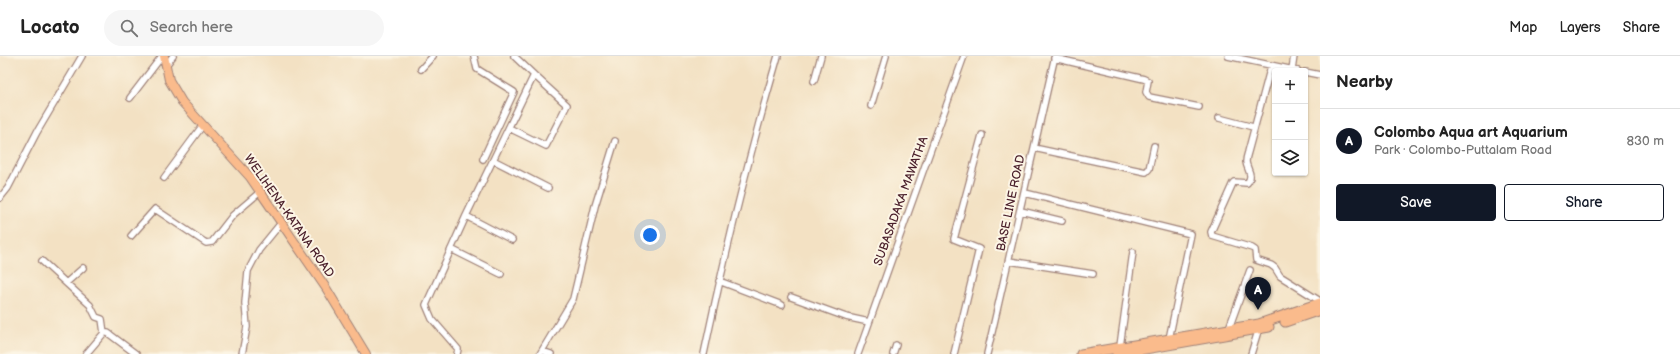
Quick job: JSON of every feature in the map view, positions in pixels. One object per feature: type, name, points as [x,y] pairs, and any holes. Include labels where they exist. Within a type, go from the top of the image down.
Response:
[{"type":"highway","points":[[1118,350],[1229,328],[1259,327],[1320,302]]},
{"type":"highway","points":[[1081,354],[1118,350],[1259,327],[1320,310]]},
{"type":"main road","name":"WELIHENA-KATANA ROAD","points":[[163,56],[169,80],[182,102],[250,177],[326,288],[366,354]]},
{"type":"street","points":[[0,198],[8,188],[37,132],[82,56]]},
{"type":"street","points":[[130,98],[163,56]]},
{"type":"street","points":[[166,65],[174,56]]},
{"type":"street","points":[[421,69],[433,56]]},
{"type":"street","points":[[474,56],[477,69],[514,92],[483,159]]},
{"type":"street","points":[[509,128],[546,146],[567,105],[514,56]]},
{"type":"street","points":[[704,354],[719,281],[758,125],[778,56]]},
{"type":"street","points":[[814,81],[821,56]]},
{"type":"street","points":[[872,106],[886,56]]},
{"type":"street","name":"SUBASADAKA MAWATHA","points":[[858,354],[964,56]]},
{"type":"street","points":[[1228,56],[1283,68]]},
{"type":"street","points":[[1294,56],[1295,68]]},
{"type":"street","points":[[1054,57],[1144,78],[1148,81],[1146,92],[1149,97],[1199,107]]},
{"type":"street","name":"BASE LINE ROAD","points":[[987,354],[1021,211],[1054,57]]},
{"type":"street","points":[[1271,66],[1253,127],[1246,161],[1250,169],[1249,180],[1246,183],[1233,183],[1211,232],[1212,236],[1252,248],[1255,250],[1256,260],[1271,265],[1280,276],[1320,302]]},
{"type":"street","points":[[1308,73],[1320,75]]},
{"type":"street","points":[[457,354],[458,349],[432,319],[426,305],[466,216],[534,75]]},
{"type":"street","points":[[1219,118],[1253,127]]},
{"type":"street","points":[[164,178],[203,125]]},
{"type":"street","points":[[954,354],[979,249],[954,240],[982,135]]},
{"type":"street","points":[[551,354],[541,353],[573,299],[595,206],[615,142]]},
{"type":"street","points":[[1034,148],[1146,172],[1149,169],[1154,146]]},
{"type":"street","points":[[493,160],[548,188]]},
{"type":"street","points":[[131,236],[155,209],[206,243],[212,242],[233,214],[260,192]]},
{"type":"street","points":[[1025,193],[1191,234],[1169,339]]},
{"type":"street","points":[[1021,211],[1062,222]]},
{"type":"street","points":[[466,216],[512,240]]},
{"type":"street","points":[[242,354],[248,327],[245,303],[248,271],[258,250],[281,223]]},
{"type":"street","points":[[451,249],[501,274]]},
{"type":"street","points":[[1118,350],[1133,252]]},
{"type":"street","points":[[42,261],[90,305],[96,317],[102,319],[104,332],[86,354]]},
{"type":"street","points":[[1009,261],[1092,274]]},
{"type":"street","points":[[66,283],[83,268]]},
{"type":"street","points":[[1229,328],[1250,270]]},
{"type":"street","points":[[719,281],[782,305]]},
{"type":"street","points":[[791,297],[846,317],[869,322]]},
{"type":"street","points":[[1251,354],[1259,327]]},
{"type":"street","points":[[104,332],[108,333],[136,354]]},
{"type":"street","points":[[892,354],[896,345]]},
{"type":"place","name":"Colombo Aqua art Aquarium","points":[[1258,310]]}]
